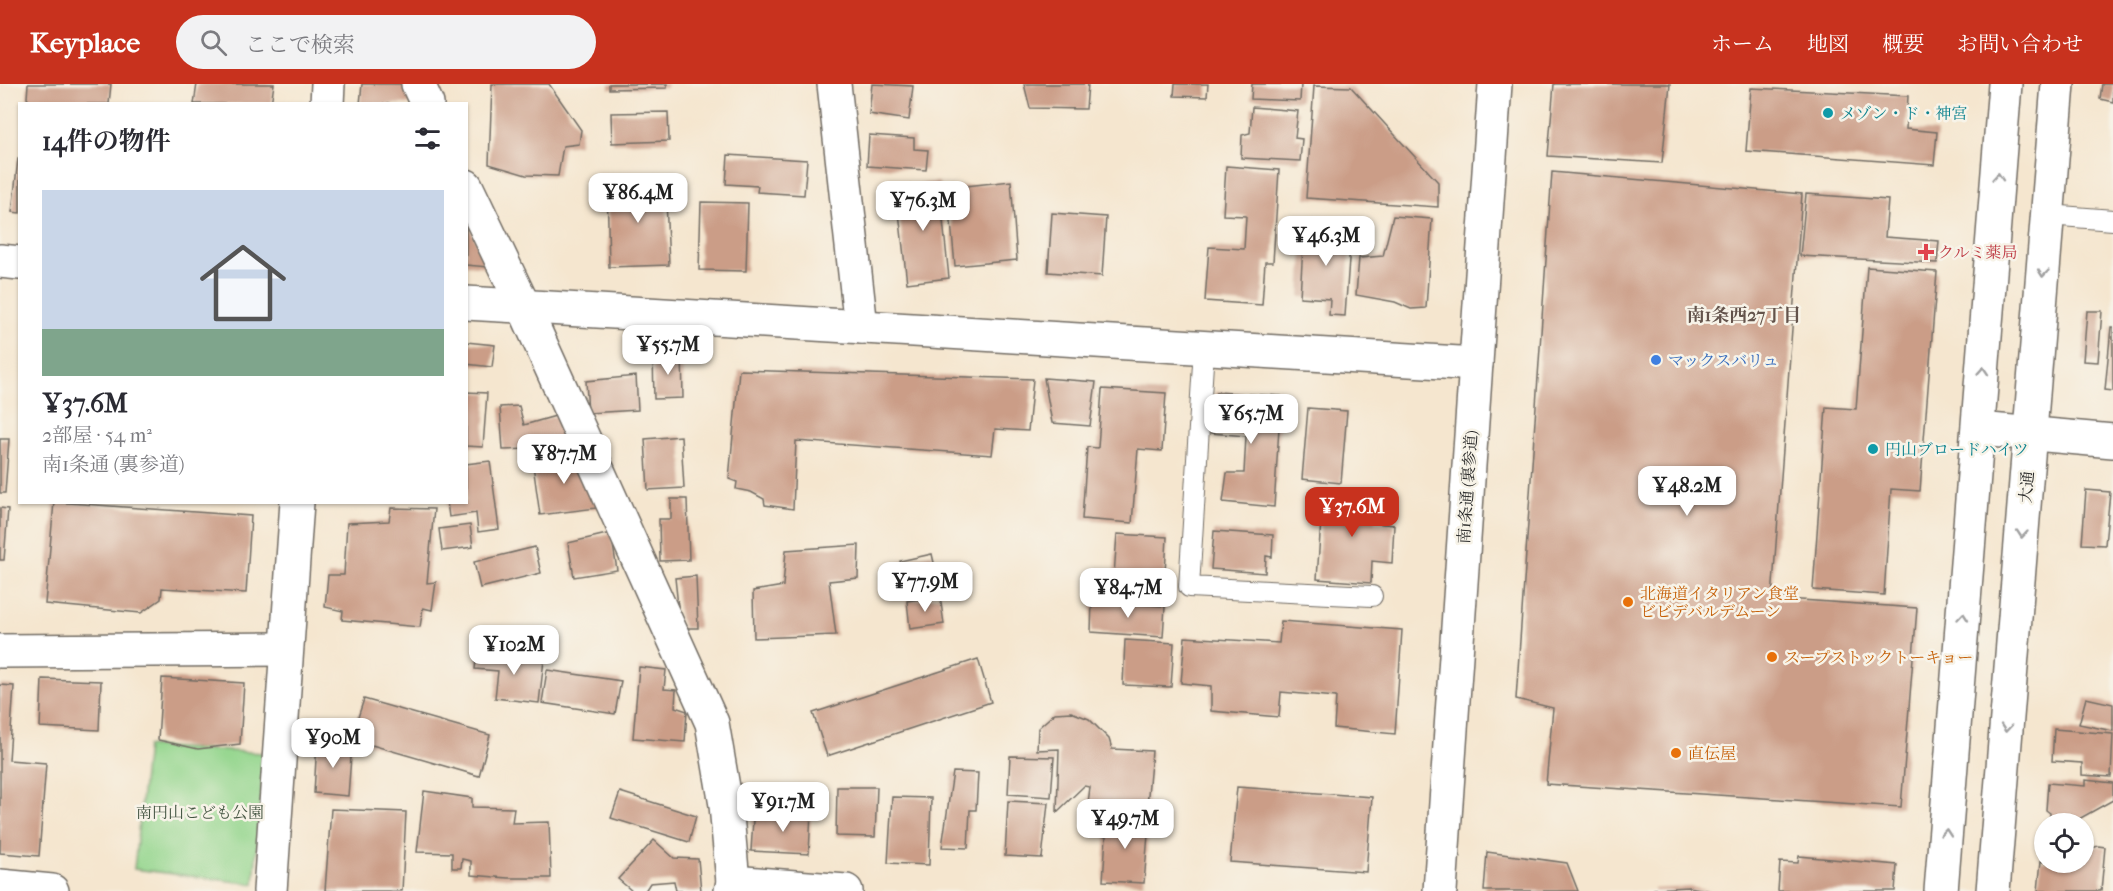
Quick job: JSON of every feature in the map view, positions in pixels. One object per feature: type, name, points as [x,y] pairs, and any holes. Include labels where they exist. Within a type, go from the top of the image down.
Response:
[{"type":"street","points":[[327,102],[328,84]]},
{"type":"street","points":[[418,84],[426,102]]},
{"type":"street","points":[[834,84],[861,327]]},
{"type":"street","name":"南1条通 (裏参道)","points":[[1440,891],[1495,84]]},
{"type":"street","points":[[1941,891],[2006,84]]},
{"type":"street","name":"大通","points":[[1993,891],[2058,84]]},
{"type":"street","points":[[468,190],[524,307],[712,723],[726,805],[732,887],[846,891]]},
{"type":"street","points":[[0,261],[18,263]]},
{"type":"street","points":[[468,303],[1476,364]]},
{"type":"street","points":[[1979,429],[2113,441]]},
{"type":"street","points":[[270,891],[297,504]]},
{"type":"street","points":[[0,651],[286,649]]},
{"type":"street","points":[[0,886],[52,891]]},
{"type":"lane","points":[[2048,215],[2113,220]]},
{"type":"lane","points":[[1204,348],[1189,587],[1372,596]]},
{"type":"green space","name":"南円山こども公園","points":[[147,746],[264,753],[254,884],[134,869]]},
{"type":"building","points":[[28,84],[111,84],[109,102],[30,102],[27,98]]},
{"type":"building","points":[[197,84],[274,84],[271,102],[194,102]]},
{"type":"building","points":[[362,84],[406,84],[414,102],[360,102]]},
{"type":"building","points":[[492,84],[549,84],[581,130],[579,144],[563,146],[558,176],[526,175],[489,164]]},
{"type":"building","points":[[609,84],[667,84],[667,88],[609,89]]},
{"type":"building","points":[[872,84],[913,86],[909,120],[869,114]]},
{"type":"building","points":[[1024,84],[1088,84],[1086,109],[1030,108]]},
{"type":"building","points":[[1175,84],[1208,84],[1207,97],[1174,96]]},
{"type":"building","points":[[1252,84],[1301,84],[1300,101],[1251,99]]},
{"type":"building","points":[[1554,84],[1670,84],[1662,163],[1548,156]]},
{"type":"building","points":[[2102,84],[2113,84],[2113,102],[2100,99]]},
{"type":"building","points":[[1314,86],[1351,87],[1438,182],[1438,207],[1306,198]]},
{"type":"building","name":"メゾン・ド・神宮","points":[[1751,88],[1908,96],[1906,129],[1937,132],[1934,165],[1746,151]]},
{"type":"building","points":[[1252,107],[1298,111],[1295,138],[1302,139],[1300,161],[1241,158],[1242,135],[1250,133]]},
{"type":"building","points":[[668,112],[669,141],[612,143],[611,113]]},
{"type":"building","points":[[869,135],[914,138],[914,149],[928,150],[926,170],[867,166]]},
{"type":"building","points":[[728,155],[807,160],[804,195],[757,192],[758,186],[726,184]]},
{"type":"building","points":[[18,159],[18,213],[12,212]]},
{"type":"building","points":[[1226,166],[1279,170],[1273,262],[1265,262],[1262,305],[1205,301],[1209,247],[1244,249],[1246,216],[1223,215]]},
{"type":"building","points":[[1552,172],[1802,194],[1772,598],[1917,608],[1901,807],[1546,784],[1553,708],[1516,699]]},
{"type":"building","points":[[665,179],[669,265],[609,267],[607,183]]},
{"type":"building","points":[[1011,181],[1017,260],[955,266],[948,188]]},
{"type":"building","points":[[939,182],[949,278],[907,283],[896,186]]},
{"type":"building","points":[[1806,194],[1888,200],[1885,237],[1939,241],[1937,263],[1800,256]]},
{"type":"building","points":[[701,202],[748,203],[746,271],[699,270]]},
{"type":"building","points":[[1052,213],[1106,217],[1102,276],[1048,272]]},
{"type":"building","points":[[1393,216],[1432,219],[1426,308],[1411,309],[1395,302],[1356,295],[1359,258],[1383,256]]},
{"type":"building","points":[[468,223],[488,267],[468,265]]},
{"type":"building","points":[[1304,228],[1351,231],[1345,316],[1329,315],[1330,299],[1300,297]]},
{"type":"building","name":"円山ブロードハイツ","points":[[1867,267],[1937,272],[1920,491],[1891,489],[1884,595],[1813,590],[1826,407],[1856,409]]},
{"type":"building","points":[[2087,311],[2102,311],[2098,362],[2083,361]]},
{"type":"building","points":[[2111,327],[2113,327],[2113,391],[2105,390]]},
{"type":"building","points":[[468,342],[495,345],[492,367],[468,364]]},
{"type":"building","points":[[682,354],[683,398],[654,399],[653,355]]},
{"type":"building","points":[[739,370],[1033,379],[1028,431],[995,429],[992,455],[796,441],[793,509],[765,505],[764,499],[751,492],[736,489],[737,482],[729,479]]},
{"type":"building","points":[[636,376],[638,410],[588,413],[586,381]]},
{"type":"building","points":[[1044,378],[1096,382],[1090,426],[1052,423]]},
{"type":"building","points":[[1102,389],[1166,393],[1162,451],[1138,449],[1132,523],[1082,519],[1087,447],[1098,448]]},
{"type":"building","points":[[468,392],[487,393],[483,447],[468,446]]},
{"type":"building","points":[[1216,392],[1281,396],[1274,507],[1223,502],[1227,473],[1244,473],[1246,436],[1211,433]]},
{"type":"building","points":[[519,406],[524,425],[566,413],[579,447],[503,450],[500,407]]},
{"type":"building","points":[[1308,408],[1347,411],[1341,483],[1302,479]]},
{"type":"building","points":[[681,436],[684,488],[648,490],[645,439]]},
{"type":"building","points":[[0,439],[9,439],[5,493],[0,493]]},
{"type":"building","points":[[577,453],[605,507],[540,515],[532,458]]},
{"type":"building","points":[[490,461],[499,529],[478,532],[476,513],[449,517],[447,504],[468,504],[468,464]]},
{"type":"building","points":[[2086,490],[2110,492],[2105,545],[2082,544]]},
{"type":"building","points":[[1323,491],[1377,495],[1375,523],[1394,525],[1392,563],[1372,561],[1371,583],[1317,579]]},
{"type":"building","points":[[671,499],[687,499],[689,560],[660,561],[659,519],[671,519]]},
{"type":"building","points":[[54,504],[251,516],[246,593],[162,588],[161,599],[141,613],[45,604]]},
{"type":"building","points":[[0,508],[8,509],[4,560],[0,560]]},
{"type":"building","points":[[391,508],[434,509],[427,583],[436,582],[432,610],[423,608],[420,627],[342,620],[343,611],[325,607],[328,575],[344,575],[347,523],[389,521]]},
{"type":"building","points":[[470,525],[473,547],[442,551],[439,529]]},
{"type":"building","points":[[1214,531],[1273,535],[1272,557],[1266,556],[1265,573],[1211,569]]},
{"type":"building","points":[[611,533],[617,570],[574,577],[568,543]]},
{"type":"building","points":[[1117,534],[1167,537],[1164,592],[1113,589]]},
{"type":"building","points":[[859,545],[858,578],[829,581],[836,635],[754,638],[753,591],[783,586],[786,550]]},
{"type":"building","points":[[535,547],[541,573],[480,588],[474,562]]},
{"type":"building","points":[[932,554],[940,589],[907,596],[900,561]]},
{"type":"building","points":[[696,576],[698,628],[683,628],[679,615],[675,578]]},
{"type":"building","points":[[940,596],[944,624],[910,629],[907,601]]},
{"type":"building","points":[[1092,602],[1165,606],[1163,637],[1091,632]]},
{"type":"building","points":[[1281,621],[1402,630],[1395,734],[1334,728],[1336,697],[1281,692],[1279,717],[1211,711],[1211,686],[1181,683],[1185,637],[1279,643]]},
{"type":"building","points":[[1125,640],[1174,643],[1171,687],[1123,685]]},
{"type":"building","points":[[477,652],[544,660],[539,703],[495,698],[498,671],[475,669]]},
{"type":"building","points":[[978,659],[991,702],[827,756],[813,713]]},
{"type":"building","points":[[639,667],[666,670],[664,689],[676,690],[675,707],[687,711],[685,742],[633,738]]},
{"type":"building","points":[[547,670],[621,681],[615,714],[542,703]]},
{"type":"building","points":[[162,678],[244,683],[240,744],[198,749],[158,740]]},
{"type":"building","points":[[42,679],[101,681],[99,730],[40,727]]},
{"type":"building","points":[[0,685],[14,686],[9,760],[46,763],[39,856],[0,853]]},
{"type":"building","points":[[2086,698],[2113,704],[2113,731],[2079,724]]},
{"type":"building","points":[[364,699],[490,735],[479,776],[351,739]]},
{"type":"building","points":[[1071,712],[1089,719],[1109,739],[1112,749],[1152,751],[1146,817],[1087,812],[1090,787],[1084,786],[1057,812],[1059,749],[1037,750],[1038,728],[1055,713]]},
{"type":"building","points":[[2054,729],[2113,734],[2111,777],[2082,775],[2082,763],[2052,761]]},
{"type":"building","points":[[317,742],[352,744],[348,796],[314,793]]},
{"type":"building","points":[[1010,756],[1054,757],[1051,797],[1008,794]]},
{"type":"building","points":[[953,772],[978,773],[976,810],[970,810],[968,848],[942,847]]},
{"type":"building","points":[[2085,780],[2113,783],[2113,800],[2090,813],[2050,813],[2046,810],[2048,783],[2085,786]]},
{"type":"building","points":[[837,787],[877,787],[875,837],[836,836]]},
{"type":"building","points":[[1237,787],[1372,797],[1366,872],[1230,862]]},
{"type":"building","points":[[424,791],[472,798],[472,807],[514,808],[512,823],[549,822],[551,878],[471,875],[471,861],[462,859],[461,868],[452,868],[452,853],[417,852]]},
{"type":"building","points":[[620,792],[696,816],[689,842],[611,818]]},
{"type":"building","points":[[892,797],[931,798],[929,865],[888,863]]},
{"type":"building","points":[[1008,801],[1048,803],[1042,858],[1005,856]]},
{"type":"building","points":[[331,809],[406,812],[402,891],[325,891]]},
{"type":"building","points":[[787,811],[811,812],[809,854],[751,851],[753,820]]},
{"type":"building","points":[[1099,820],[1149,822],[1144,883],[1103,881],[1106,837],[1098,834]]},
{"type":"building","points":[[654,840],[674,858],[698,859],[701,891],[676,891],[674,881],[650,883],[645,891],[632,891],[618,879]]},
{"type":"building","points":[[2094,847],[2105,847],[2101,891],[2038,891],[2040,873],[2094,873]]},
{"type":"building","points":[[1487,852],[1567,863],[1578,891],[1484,891]]},
{"type":"building","points":[[1799,856],[1897,865],[1895,891],[1778,891],[1780,862],[1798,863]]},
{"type":"building","points":[[1689,887],[1711,891],[1654,891],[1654,889]]},
{"type":"place","name":"メゾン・ド・神宮","points":[[1828,113]]},
{"type":"place","name":"クルミ薬局","points":[[1926,252]]},
{"type":"place","name":"マックスバリュ","points":[[1656,360]]},
{"type":"place","name":"円山ブロードハイツ","points":[[1873,449]]},
{"type":"place","name":"北海道イタリアン食堂 ビビデバルデムーン","points":[[1628,602]]},
{"type":"place","name":"スープストックトーキョー","points":[[1772,657]]},
{"type":"place","name":"直伝屋","points":[[1676,753]]},
{"type":"district","name":"南1条西27丁目","points":[[1744,315]]}]
